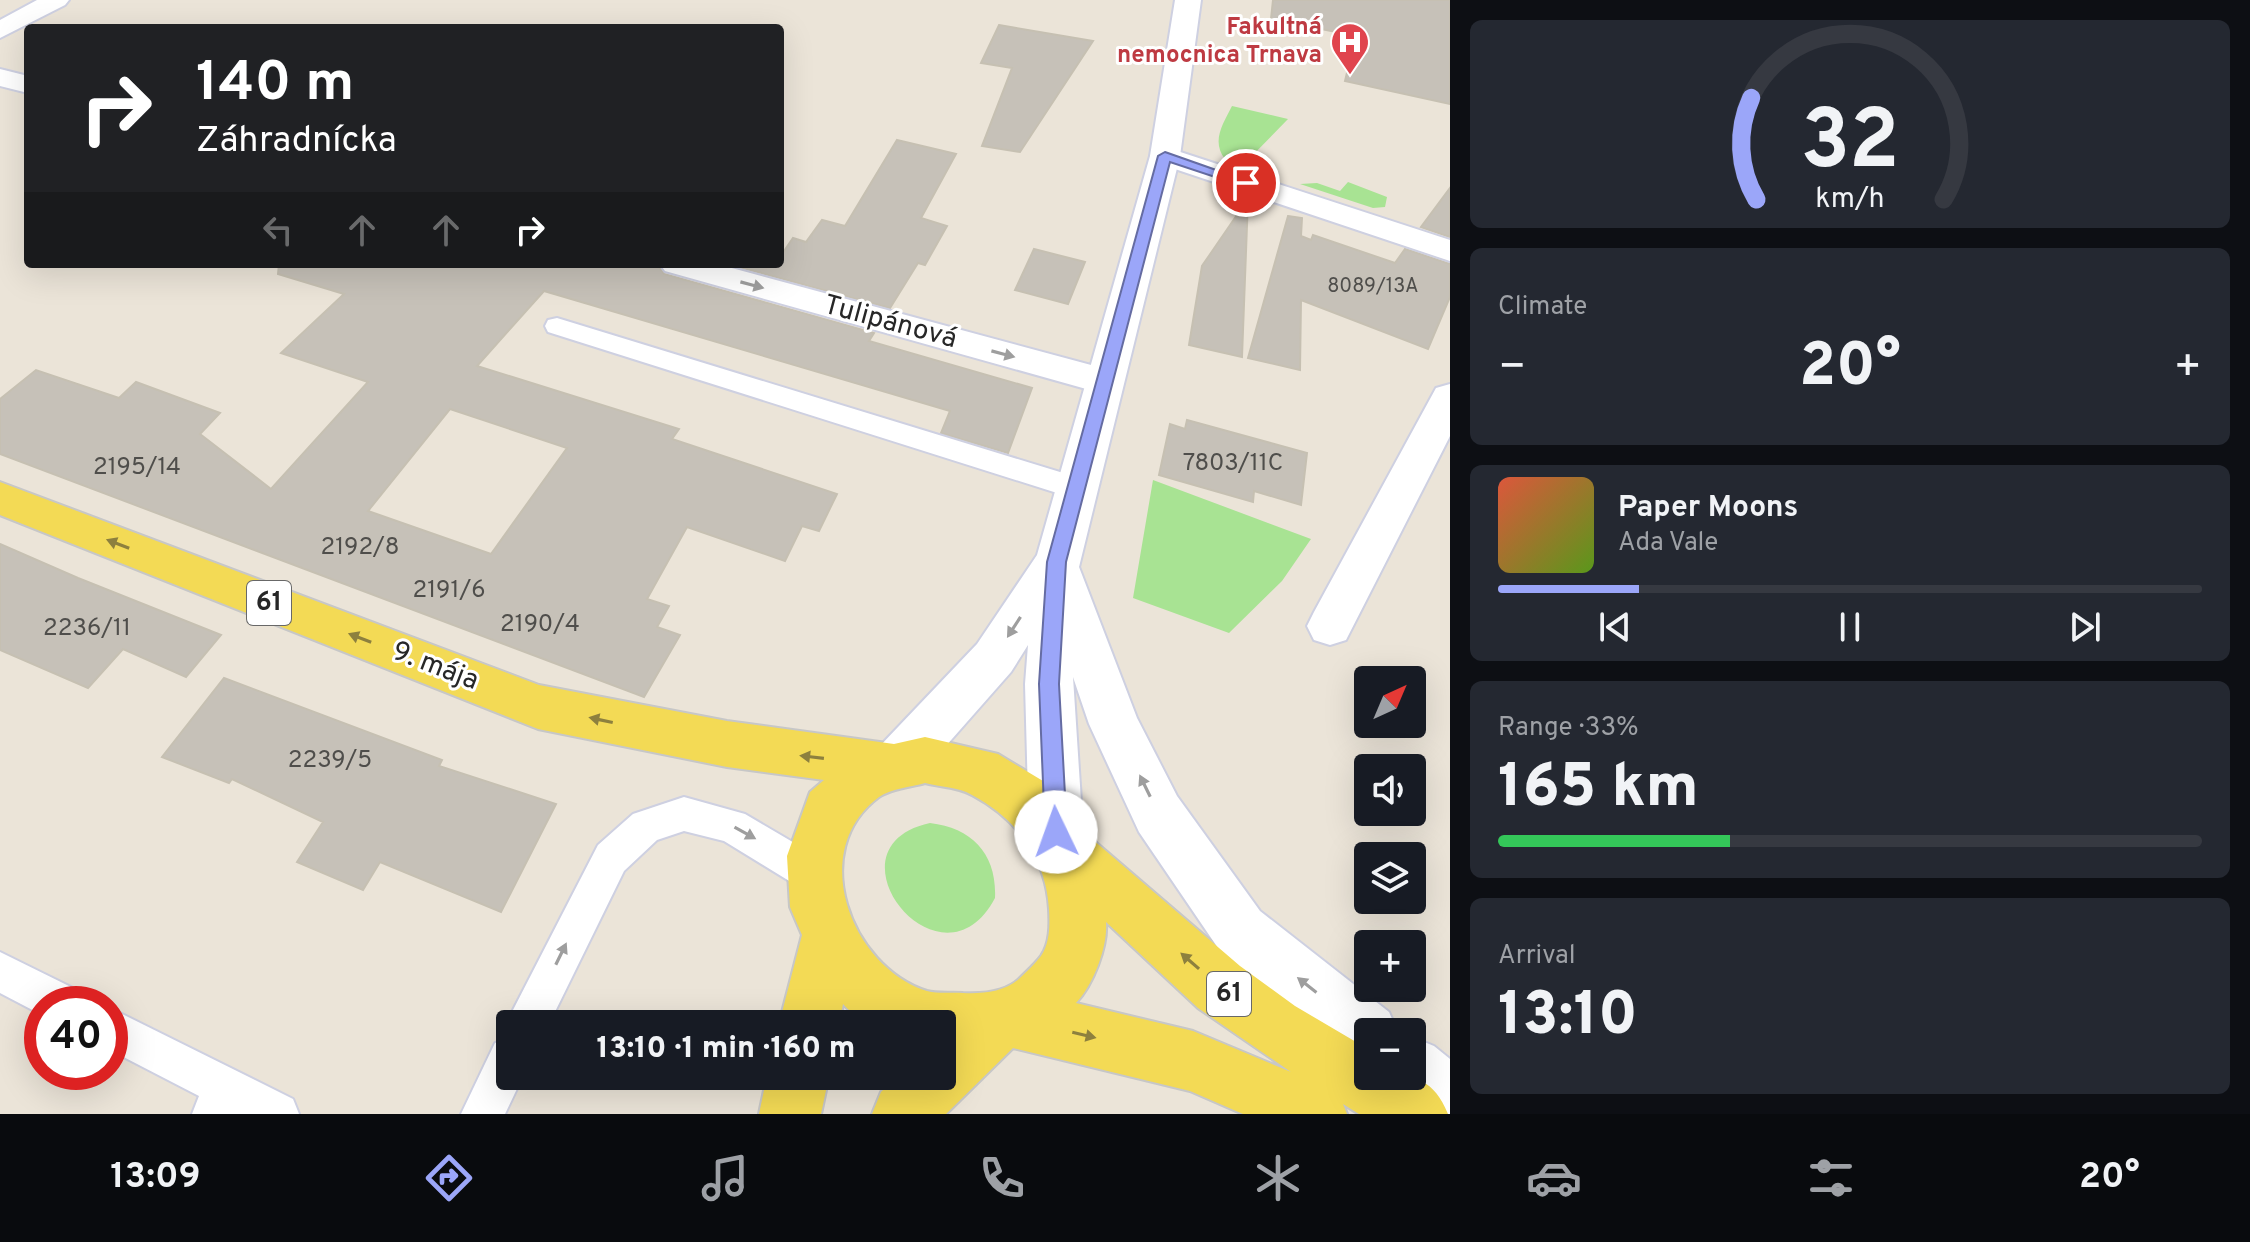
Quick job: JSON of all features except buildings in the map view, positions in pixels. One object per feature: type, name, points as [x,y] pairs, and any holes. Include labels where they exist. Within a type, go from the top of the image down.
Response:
[{"type":"main road","name":"9. mája","points":[[0,498],[538,707],[740,746],[893,765]]},
{"type":"main road","name":"61","points":[[1316,1114],[1193,1061],[1003,1019],[949,1025],[900,1010],[858,980],[828,940],[815,907],[812,874],[816,843],[834,806],[853,785],[893,765],[940,761],[984,772],[1023,797],[1060,839],[1219,987],[1274,1027],[1417,1114]]},
{"type":"main road","name":"61","points":[[956,1061],[1003,1019],[1045,994],[1064,972],[1074,946],[1080,902],[1074,873],[1060,839]]},
{"type":"main road","points":[[812,1010],[828,940]]},
{"type":"main road","points":[[790,1114],[795,1090]]},
{"type":"main road","name":"61","points":[[903,1114],[926,1090]]},
{"type":"street","points":[[0,30],[56,0]]},
{"type":"street","points":[[1060,839],[1049,684],[1057,562],[1165,156],[1188,0]]},
{"type":"street","points":[[0,77],[24,84]]},
{"type":"street","points":[[1165,156],[1450,251]]},
{"type":"street","name":"Tulipánová","points":[[692,268],[1104,381]]},
{"type":"street","points":[[1330,626],[1450,398]]},
{"type":"street","points":[[893,765],[994,658],[1057,562]]},
{"type":"street","points":[[1057,562],[1114,724],[1158,814],[1240,931],[1354,1022]]},
{"type":"street","points":[[1426,1079],[1450,1098]]},
{"type":"lane","points":[[557,326],[1076,488]]},
{"type":"lane","points":[[534,1010],[611,858],[646,826],[684,814],[732,826],[812,874]]},
{"type":"lane","points":[[0,972],[28,986]]},
{"type":"lane","points":[[128,1040],[221,1101],[278,1114]]},
{"type":"lane","points":[[482,1114],[496,1086]]},
{"type":"green space","points":[[1232,106],[1288,119],[1249,159],[1268,168],[1274,176],[1225,159],[1219,139]]},
{"type":"green space","points":[[1348,182],[1387,197],[1385,207],[1373,208],[1300,184],[1317,183],[1340,191]]},
{"type":"green space","points":[[1153,480],[1311,539],[1282,581],[1229,633],[1133,598]]},
{"type":"green space","points":[[930,823],[959,831],[979,846],[987,857],[995,883],[995,898],[972,925],[946,933],[921,925],[901,908],[888,884],[886,859],[899,837]]},
{"type":"place","name":"Fakultná nemocnica Trnava","points":[[1350,76]]},
{"type":"route","points":[[1056,832],[1049,684],[1057,562],[1165,156],[1246,183]]}]
